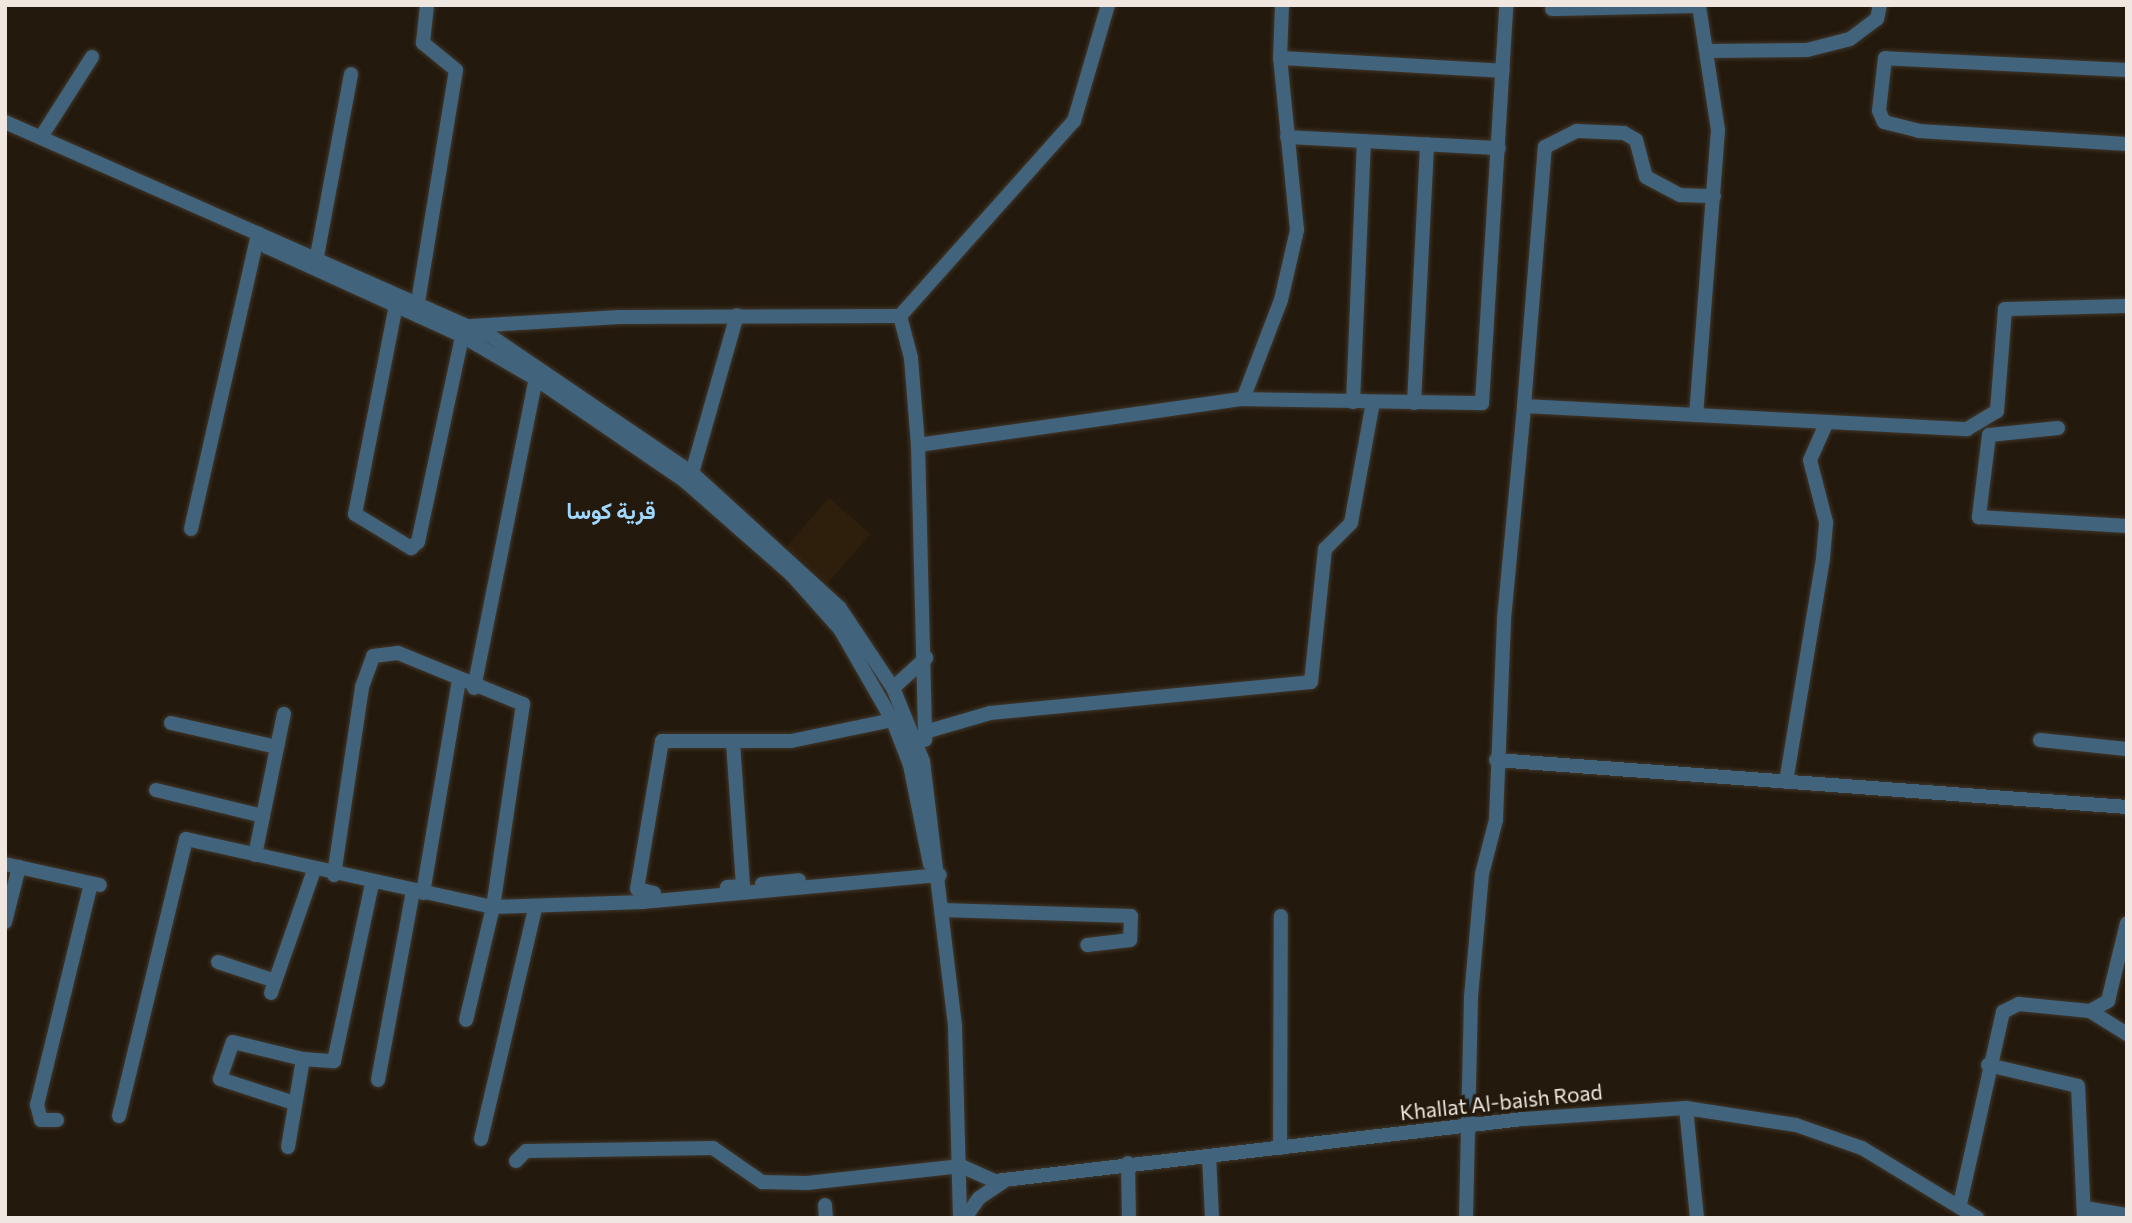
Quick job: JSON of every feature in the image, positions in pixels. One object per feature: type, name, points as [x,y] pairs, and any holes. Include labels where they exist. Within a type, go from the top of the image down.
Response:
[{"type":"street","points":[[418,303],[456,70],[423,43],[427,5]]},
{"type":"street","points":[[258,234],[267,247],[396,305],[466,331],[737,315],[900,316],[1074,121],[1108,5]]},
{"type":"street","points":[[1243,399],[1292,264],[1297,203],[1287,137],[1280,58],[1282,5]]},
{"type":"street","points":[[918,446],[1243,399],[1479,404],[1486,397],[1506,5]]},
{"type":"street","points":[[1708,51],[1807,50],[1850,39],[1878,19],[1880,5]]},
{"type":"street","points":[[1552,9],[1699,6],[1718,130],[1696,415]]},
{"type":"street","points":[[41,137],[92,57]]},
{"type":"street","points":[[1280,58],[1503,71]]},
{"type":"street","points":[[2127,70],[1885,58],[1879,111],[1884,122],[1919,131],[2127,145]]},
{"type":"street","points":[[317,256],[351,74]]},
{"type":"street","points":[[5,122],[258,234],[317,256],[418,303],[489,342],[692,473],[716,500]]},
{"type":"street","points":[[1466,1218],[1465,1125],[1471,997],[1482,874],[1496,820],[1496,760],[1545,147],[1577,131],[1624,133],[1636,140],[1646,177],[1680,195],[1714,196]]},
{"type":"street","points":[[1287,137],[1499,148]]},
{"type":"street","points":[[1353,402],[1364,141]]},
{"type":"street","points":[[1414,403],[1427,144]]},
{"type":"street","points":[[191,530],[258,234]]},
{"type":"street","points":[[396,305],[355,514],[411,548],[418,542],[466,331]]},
{"type":"street","points":[[1524,406],[1696,415],[1825,426],[1977,426],[1997,411],[2005,309],[2127,306]]},
{"type":"street","points":[[692,473],[737,315]]},
{"type":"street","points":[[900,316],[911,358],[918,446],[926,658],[923,761],[941,903],[961,1166],[962,1218]]},
{"type":"street","points":[[489,342],[536,379],[716,500],[829,606],[893,688],[937,875]]},
{"type":"street","points":[[474,688],[536,379]]},
{"type":"street","points":[[925,732],[990,713],[1311,682],[1325,549],[1351,523],[1373,402]]},
{"type":"street","points":[[1786,782],[1823,558],[1826,522],[1810,460],[1825,426]]},
{"type":"street","points":[[2058,428],[1989,435],[1979,517],[2127,526]]},
{"type":"street","points":[[829,606],[863,664],[900,718],[923,761]]},
{"type":"street","points":[[334,875],[368,662],[377,653],[398,653],[474,688],[524,706],[493,907],[466,1020]]},
{"type":"street","points":[[893,688],[926,658]]},
{"type":"street","points":[[378,1080],[459,681]]},
{"type":"street","points":[[255,855],[284,714]]},
{"type":"street","points":[[799,880],[743,886],[637,889],[662,741],[733,744],[838,735],[900,718]]},
{"type":"street","points":[[171,723],[277,747]]},
{"type":"street","points":[[2040,740],[2127,750]]},
{"type":"street","points":[[733,744],[743,886]]},
{"type":"street","points":[[1496,760],[2127,807]]},
{"type":"street","points":[[156,790],[263,816]]},
{"type":"street","points":[[119,1116],[183,840],[372,884],[493,907],[535,909],[937,875]]},
{"type":"street","points":[[5,922],[12,866],[96,884],[37,1105],[41,1120],[57,1120]]},
{"type":"street","points":[[218,962],[273,987],[314,870]]},
{"type":"street","points":[[294,1102],[220,1079],[233,1042],[303,1059],[334,1061],[372,884]]},
{"type":"street","points":[[941,903],[1131,916],[1130,940],[1087,945]]},
{"type":"street","points":[[481,1139],[535,909]]},
{"type":"street","points":[[1280,1148],[1281,915]]},
{"type":"street","points":[[2090,1011],[2113,995],[2123,963],[2127,923]]},
{"type":"street","points":[[1960,1204],[1996,1028],[2011,1006],[2090,1011],[2127,1034]]},
{"type":"street","points":[[288,1147],[303,1059]]},
{"type":"street","points":[[1988,1065],[2075,1081],[2085,1213],[2127,1215]]},
{"type":"street","points":[[1686,1108],[1697,1218]]},
{"type":"street","name":"Khallat Al-baish Road","points":[[1007,1179],[1465,1125],[1686,1108],[1833,1137],[1960,1204],[1975,1217]]},
{"type":"street","points":[[516,1160],[526,1150],[713,1148],[728,1153],[754,1179],[807,1183],[961,1166],[982,1179],[1007,1179]]},
{"type":"street","points":[[1209,1156],[1212,1218]]},
{"type":"street","points":[[1128,1163],[1129,1218]]},
{"type":"street","points":[[962,1218],[979,1198],[1007,1179]]},
{"type":"shaded area","points":[[829,498],[871,534],[828,583],[786,547]]},
{"type":"district","name":"قرية كوسا","points":[[611,510]]}]
